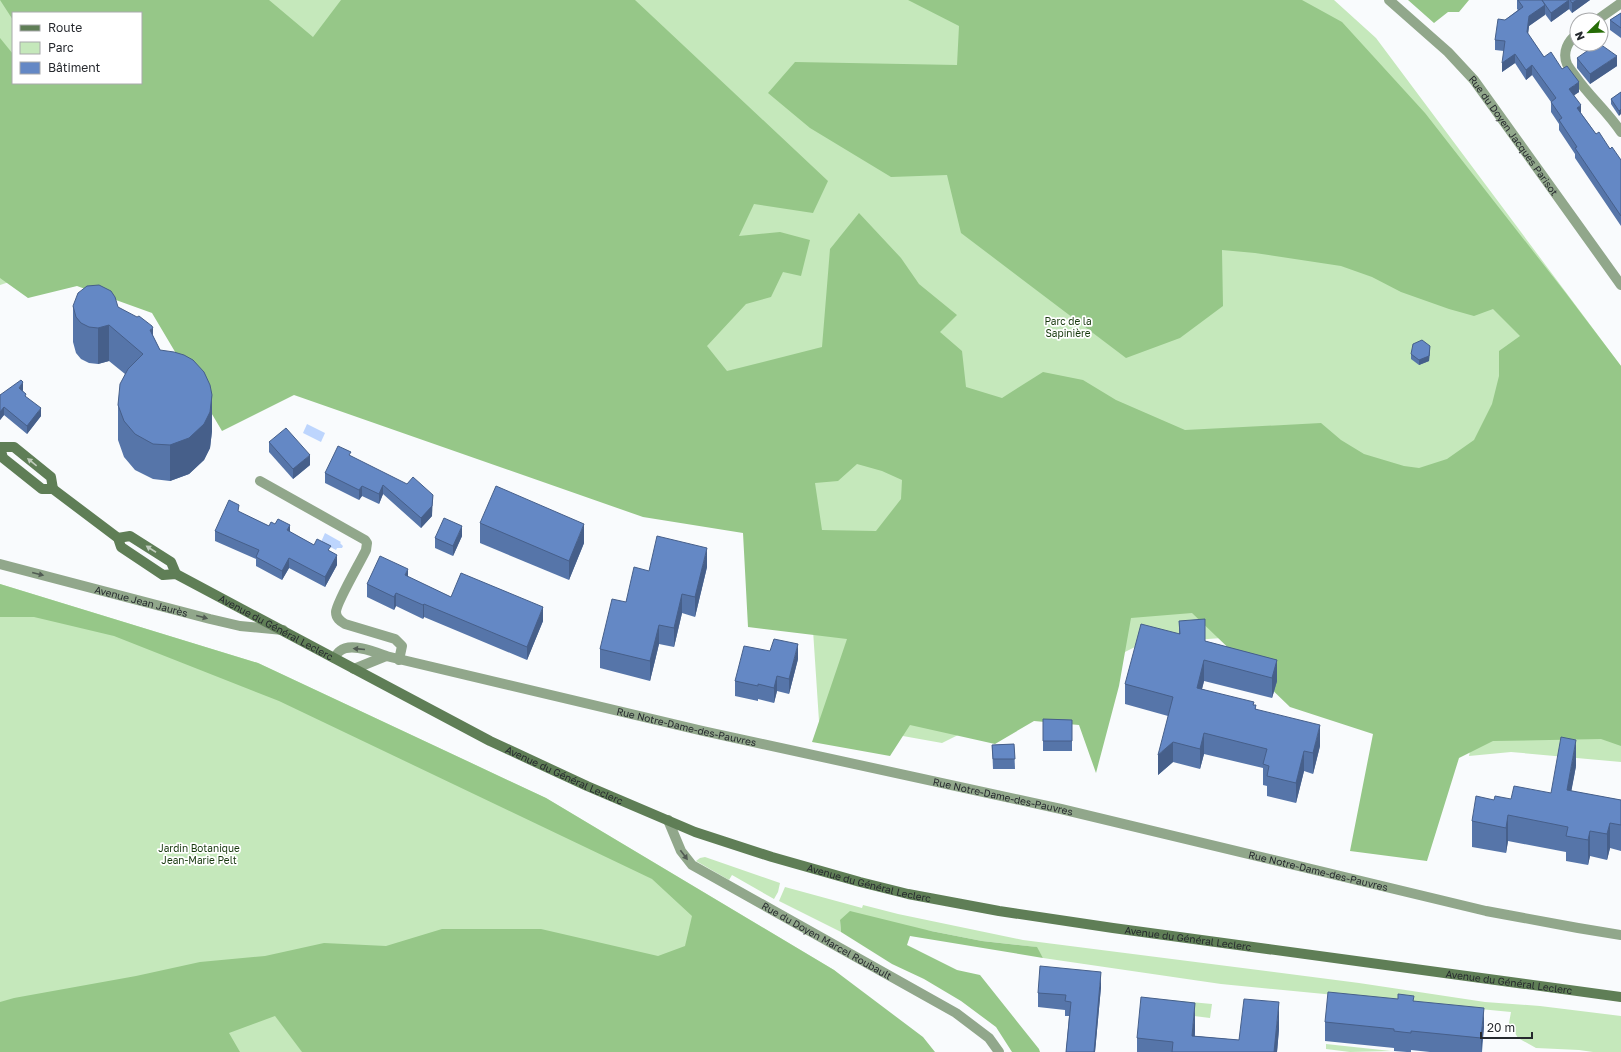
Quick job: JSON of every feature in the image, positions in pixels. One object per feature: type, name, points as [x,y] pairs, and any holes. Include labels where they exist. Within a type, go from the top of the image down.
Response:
[{"type":"main road","name":"Avenue du Général Leclerc","points":[[53,489],[51,477],[14,447],[0,447],[3,458],[25,476],[42,489],[53,489],[118,538],[121,547],[163,575],[176,574],[490,741],[587,786],[695,832],[730,844],[853,880],[908,894],[999,911],[1121,930],[1621,997]]},
{"type":"main road","name":"Avenue du Général Leclerc","points":[[118,538],[130,536],[171,562],[176,574]]},
{"type":"street","name":"Rue du Doyen Jacques Parisot","points":[[1389,0],[1448,52],[1474,80],[1621,285]]},
{"type":"street","points":[[1609,12],[1621,4]]},
{"type":"street","points":[[1569,41],[1565,55],[1567,64],[1582,86],[1613,120],[1621,132]]},
{"type":"street","points":[[260,481],[365,540],[367,543],[366,550],[339,601],[336,614],[340,621],[344,624],[395,639],[402,646],[399,660]]},
{"type":"street","name":"Avenue Jean Jaurès","points":[[0,564],[210,619],[240,626],[285,631]]},
{"type":"street","name":"Rue Notre-Dame-des-Pauvres","points":[[334,658],[340,651],[347,648],[368,650],[399,660],[704,731],[1069,810],[1486,911],[1621,935]]},
{"type":"street","points":[[354,669],[386,656]]},
{"type":"street","name":"Rue du Doyen Marcel Roubault","points":[[668,820],[681,851],[692,865],[827,939],[956,1013],[989,1038],[999,1052]]},
{"type":"green space","name":"Parc de la Sapinière","points":[[0,0],[1334,0],[1376,38],[1621,366],[1621,762],[1511,752],[1469,756],[1500,597],[1345,629],[1141,644],[942,743],[819,721],[806,524],[80,259],[0,285]]},
{"type":"green space","name":"Parc de la Sapinière","points":[[0,0],[269,0],[313,37],[341,0],[635,0],[828,181],[813,213],[754,204],[739,236],[780,232],[810,240],[801,276],[783,272],[771,297],[746,304],[707,346],[727,371],[822,347],[830,249],[859,213],[901,258],[919,284],[957,315],[940,332],[962,351],[966,387],[1002,398],[1043,372],[1083,380],[1116,400],[1185,430],[1321,423],[1341,440],[1364,454],[1404,466],[1419,468],[1447,459],[1474,440],[1492,404],[1499,376],[1499,351],[1520,336],[1493,309],[1474,316],[1401,292],[1372,277],[1341,266],[1255,253],[1222,250],[1223,306],[1180,338],[1126,358],[961,233],[947,175],[891,177],[810,128],[768,93],[795,62],[957,65],[959,26],[908,0],[1302,0],[1342,22],[1425,113],[1621,366],[1621,746],[1601,739],[1493,741],[1459,758],[1427,861],[1350,851],[1373,734],[1290,707],[1192,613],[1131,618],[1119,686],[1096,773],[1079,725],[1034,721],[995,744],[910,725],[890,756],[812,742],[847,639],[748,627],[743,533],[643,517],[294,395],[222,431],[152,313],[77,286],[28,298],[0,278],[0,38],[12,53],[12,84],[142,84],[142,12],[12,12],[12,18]],"holes":[[[857,464],[882,471],[902,480],[901,499],[876,531],[822,530],[815,483],[838,481]]]},
{"type":"green space","points":[[1408,0],[1469,0],[1459,12],[1448,12],[1434,23]]},
{"type":"green space","name":"Jardin Botanique Jean-Marie Pelt","points":[[0,584],[258,663],[546,798],[834,970],[904,1030],[923,1052],[0,1052]]},
{"type":"green space","points":[[0,584],[258,663],[546,798],[834,970],[923,1037],[935,1052],[302,1052],[275,1016],[229,1033],[240,1052],[0,1052],[0,1002],[14,998],[136,976],[200,962],[265,956],[324,943],[386,946],[442,929],[541,929],[658,956],[685,946],[692,916],[652,879],[279,701],[114,636],[34,617],[0,617]]},
{"type":"green space","points":[[705,857],[780,883],[778,892],[774,899],[732,875],[729,880],[696,861]]},
{"type":"green space","points":[[785,887],[862,908],[863,905],[898,914],[1023,940],[1359,983],[1485,1002],[1540,1006],[1621,1016],[1621,1052],[1593,1052],[1536,1048],[1518,1038],[1509,1023],[1511,1012],[1221,984],[1043,958],[1036,947],[982,941],[931,931],[840,920],[841,932],[779,901]]},
{"type":"green space","points":[[850,911],[931,931],[982,941],[1037,947],[1043,958],[910,936],[907,945],[957,970],[980,975],[1040,1052],[1012,1052],[996,1027],[961,1001],[924,979],[892,964],[841,932],[840,920]]},
{"type":"green space","points":[[1148,998],[1212,1004],[1210,1018],[1146,1010]]},
{"type":"green space","points":[[1326,1044],[1392,1051],[1350,1052],[1326,1049]]},
{"type":"water","points":[[307,424],[325,433],[321,442],[303,433]]},
{"type":"water","points":[[325,533],[341,542],[340,543],[343,546],[342,548],[337,548],[336,550],[321,542]]},
{"type":"building","points":[[1518,0],[1542,0],[1545,5],[1529,16],[1527,32],[1544,57],[1551,52],[1562,69],[1567,66],[1579,82],[1569,89],[1581,105],[1577,108],[1596,134],[1599,132],[1610,149],[1612,147],[1621,160],[1621,216],[1575,148],[1577,147],[1559,120],[1562,118],[1551,102],[1556,98],[1532,65],[1526,70],[1515,54],[1502,63],[1505,41],[1495,40],[1498,19],[1505,20],[1523,7]]},
{"type":"building","points":[[1542,0],[1569,0],[1551,13]]},
{"type":"building","points":[[1570,0],[1577,0],[1572,3]]},
{"type":"building","points":[[1621,13],[1621,28],[1610,20]]},
{"type":"building","points":[[1609,50],[1617,56],[1590,74],[1577,58],[1586,52],[1609,52]]},
{"type":"building","points":[[1621,92],[1621,109],[1619,111],[1611,99]]},
{"type":"building","points":[[99,285],[111,291],[115,297],[118,307],[137,317],[139,316],[152,326],[153,328],[150,330],[160,350],[184,355],[193,360],[204,372],[210,385],[212,395],[210,412],[204,424],[189,438],[170,445],[153,444],[135,434],[124,421],[118,405],[120,384],[128,369],[143,354],[109,325],[98,328],[89,327],[81,323],[76,317],[73,306],[78,293],[87,286]]},
{"type":"building","points":[[1422,340],[1430,346],[1429,356],[1419,360],[1411,354],[1413,344]]},
{"type":"building","points":[[21,380],[23,382],[19,388],[26,394],[25,396],[41,408],[27,426],[4,407],[0,412],[0,395]]},
{"type":"building","points":[[286,428],[310,455],[293,469],[269,442]]},
{"type":"building","points":[[338,446],[351,452],[349,455],[407,484],[413,477],[433,495],[432,506],[421,518],[383,485],[379,494],[362,486],[359,490],[325,473]]},
{"type":"building","points":[[496,486],[584,524],[569,561],[480,523]]},
{"type":"building","points":[[229,500],[239,505],[238,511],[269,526],[271,522],[275,524],[278,519],[290,525],[287,530],[314,545],[317,539],[331,546],[328,550],[337,555],[325,577],[289,558],[282,571],[256,557],[259,550],[215,531]]},
{"type":"building","points":[[444,518],[462,526],[453,546],[435,538]]},
{"type":"building","points":[[657,536],[707,548],[695,597],[682,594],[674,628],[659,625],[650,661],[600,649],[612,599],[626,602],[634,567],[649,571]]},
{"type":"building","points":[[380,556],[408,569],[405,575],[451,597],[461,573],[543,607],[527,647],[424,604],[423,605],[396,593],[394,597],[367,584]]},
{"type":"building","points":[[1205,619],[1205,641],[1277,660],[1272,678],[1204,660],[1197,688],[1254,702],[1253,705],[1256,705],[1255,709],[1320,725],[1313,753],[1304,751],[1296,783],[1267,776],[1269,766],[1263,764],[1267,749],[1204,733],[1200,749],[1173,742],[1158,755],[1173,697],[1125,684],[1141,624],[1180,634],[1179,621]]},
{"type":"building","points":[[774,639],[798,644],[789,679],[777,676],[774,688],[735,681],[744,646],[770,651]]},
{"type":"building","points":[[1043,719],[1072,720],[1072,741],[1043,741]]},
{"type":"building","points":[[1561,737],[1576,740],[1567,790],[1621,800],[1621,825],[1610,823],[1607,834],[1590,831],[1588,840],[1566,836],[1568,827],[1508,815],[1506,828],[1472,821],[1476,796],[1494,800],[1495,796],[1511,799],[1514,786],[1551,793]]},
{"type":"building","points":[[1014,744],[1015,759],[993,759],[992,745]]},
{"type":"building","points":[[1040,966],[1101,972],[1094,1052],[1066,1052],[1071,1002],[1065,1001],[1066,995],[1038,993]]},
{"type":"building","points":[[1328,992],[1398,999],[1398,994],[1414,996],[1413,1001],[1484,1008],[1481,1038],[1411,1031],[1411,1033],[1394,1031],[1394,1029],[1325,1022]]},
{"type":"building","points":[[1141,997],[1195,1003],[1192,1036],[1239,1040],[1244,999],[1279,1002],[1274,1052],[1172,1052],[1173,1042],[1137,1038]]}]
